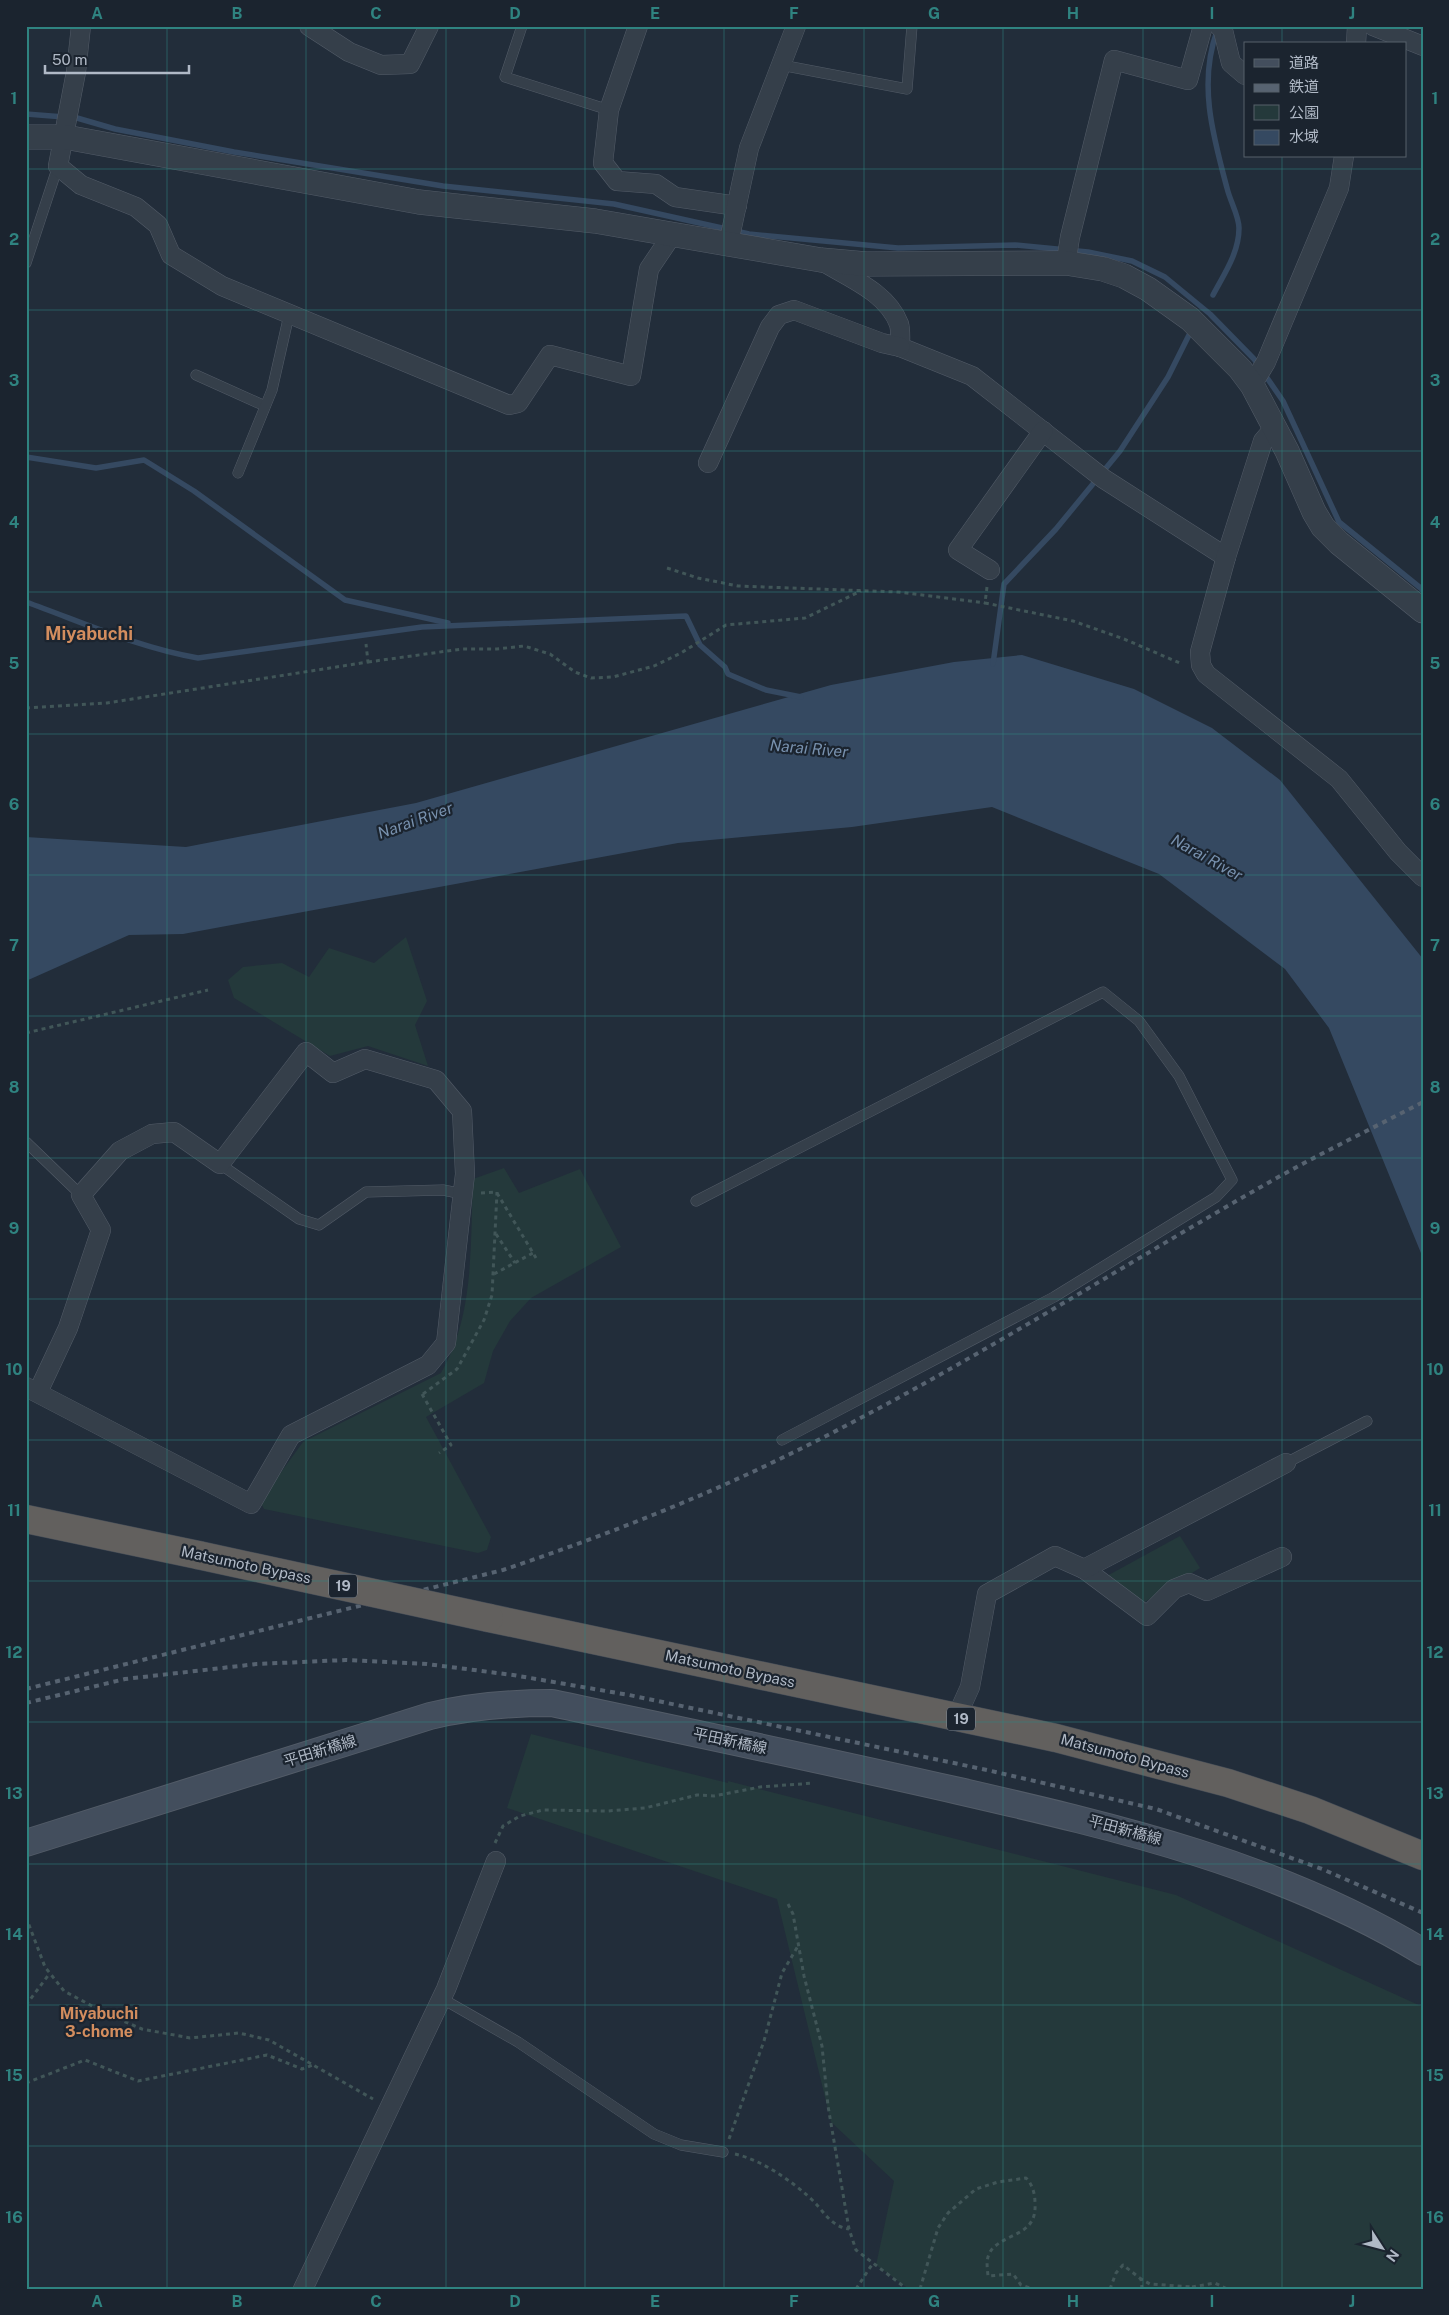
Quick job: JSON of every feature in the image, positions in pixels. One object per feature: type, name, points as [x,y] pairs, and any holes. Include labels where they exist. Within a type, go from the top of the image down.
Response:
[{"type":"highway","name":"Matsumoto Bypass","points":[[26,1519],[1056,1738],[1228,1783],[1310,1810],[1423,1856]]},
{"type":"main road","name":"平田新橋線","points":[[26,1843],[438,1714],[463,1708],[512,1703],[552,1703],[870,1771],[1156,1838],[1248,1868],[1383,1928],[1423,1952]]},
{"type":"street","points":[[81,26],[67,124],[58,166],[81,185],[136,207],[158,225],[171,254],[222,286],[509,405],[518,403],[550,355],[630,376],[649,269],[672,235]]},
{"type":"street","points":[[309,26],[329,31],[349,52],[381,65],[410,64],[429,26]]},
{"type":"street","points":[[638,26],[609,110],[602,163],[617,180],[656,184],[674,197],[732,226],[821,260],[876,293],[892,310],[900,326],[900,347]]},
{"type":"street","points":[[732,226],[749,148],[796,26]]},
{"type":"street","points":[[1068,252],[1114,60],[1188,80],[1203,26]]},
{"type":"street","points":[[1356,42],[1357,26]]},
{"type":"street","points":[[1373,26],[1423,46]]},
{"type":"street","points":[[1221,28],[1232,63],[1244,75]]},
{"type":"street","points":[[26,137],[67,124],[419,202],[595,221],[672,235],[732,226]]},
{"type":"street","points":[[1259,373],[1339,188],[1344,158]]},
{"type":"street","points":[[821,260],[866,264],[1068,252],[1103,269],[1124,276],[1148,289],[1259,373],[1274,428],[1323,527],[1338,544],[1423,611]]},
{"type":"street","points":[[708,463],[770,327],[779,315],[794,310],[882,343],[900,347],[972,376],[1098,474],[1226,557]]},
{"type":"street","points":[[1274,428],[1263,441],[1226,557],[1200,652],[1200,665],[1206,674],[1339,779],[1398,852],[1423,877]]},
{"type":"street","points":[[990,570],[958,550],[1043,431]]},
{"type":"street","points":[[306,1052],[333,1073],[365,1059],[436,1080],[462,1111],[465,1174],[446,1343],[428,1365],[291,1435],[251,1504],[32,1389],[68,1328],[101,1230],[80,1195],[120,1151],[152,1134],[174,1132],[220,1164],[306,1052]]},
{"type":"street","points":[[1084,1569],[1286,1463]]},
{"type":"street","points":[[956,1718],[970,1687],[988,1594],[1055,1556],[1084,1569],[1147,1616],[1174,1588],[1189,1583],[1207,1591],[1282,1557]]},
{"type":"street","points":[[303,2289],[441,1998],[496,1861]]},
{"type":"lane","points":[[522,26],[505,77],[609,110]]},
{"type":"lane","points":[[781,65],[907,88],[912,26]]},
{"type":"lane","points":[[26,263],[58,166]]},
{"type":"lane","points":[[238,473],[272,390],[289,315]]},
{"type":"lane","points":[[196,375],[265,406]]},
{"type":"lane","points":[[696,1201],[1103,992],[1139,1021],[1179,1076],[1232,1180],[1216,1197],[1054,1297],[782,1440]]},
{"type":"lane","points":[[26,1142],[80,1195]]},
{"type":"lane","points":[[220,1164],[299,1218],[319,1225],[366,1192],[443,1190],[463,1194]]},
{"type":"lane","points":[[1286,1463],[1367,1421]]},
{"type":"lane","points":[[441,1998],[518,2042],[654,2134],[681,2145],[723,2152]]},
{"type":"path","points":[[667,568],[698,578],[738,586],[898,592],[985,603]]},
{"type":"path","points":[[26,708],[107,703],[462,649],[497,649],[524,646],[550,654],[575,672],[591,678],[612,677],[654,666],[688,649],[726,625],[805,618],[861,591]]},
{"type":"path","points":[[994,605],[1073,621],[1124,639],[1206,674]]},
{"type":"path","points":[[366,644],[368,662]]},
{"type":"path","points":[[26,1033],[208,990]]},
{"type":"path","points":[[423,1394],[457,1369],[484,1320],[492,1295],[497,1192],[536,1258]]},
{"type":"path","points":[[495,1234],[515,1263]]},
{"type":"path","points":[[493,1275],[533,1253]]},
{"type":"path","points":[[411,1374],[451,1445],[439,1453]]},
{"type":"path","points":[[496,1861],[494,1844],[503,1826],[520,1816],[543,1810],[608,1811],[636,1808],[697,1795],[714,1796],[760,1787],[818,1783]]},
{"type":"path","points":[[788,1904],[792,1914],[822,2046],[828,2106],[849,2229],[856,2250],[907,2289]]},
{"type":"path","points":[[26,1917],[45,1967],[64,1990],[109,2015],[142,2029],[190,2038],[239,2033],[269,2040],[389,2107]]},
{"type":"path","points":[[798,1945],[782,1973],[764,2040],[723,2152],[746,2157],[783,2177],[808,2195],[835,2227],[849,2229]]},
{"type":"path","points":[[26,2005],[50,1973]]},
{"type":"path","points":[[26,2083],[85,2060],[138,2081],[267,2055],[302,2069],[313,2065]]},
{"type":"path","points":[[920,2289],[938,2228],[948,2213],[976,2189],[998,2182],[1026,2178],[1030,2182],[1035,2199],[1033,2219],[1017,2236],[994,2247],[986,2262],[988,2276],[1013,2274],[1021,2286],[1034,2289]]},
{"type":"path","points":[[856,2289],[873,2263]]},
{"type":"path","points":[[1110,2289],[1116,2274],[1124,2265],[1150,2284],[1192,2288],[1215,2282],[1227,2289]]},
{"type":"path","points":[[1141,2279],[1142,2289]]},
{"type":"green space","points":[[406,937],[427,1001],[415,1025],[428,1066],[368,1046],[330,1056],[234,998],[228,980],[243,967],[282,963],[309,977],[329,948],[374,963]]},
{"type":"green space","points":[[504,1168],[519,1193],[580,1169],[621,1247],[531,1298],[510,1321],[493,1351],[484,1383],[426,1417],[491,1537],[487,1550],[478,1553],[264,1509],[260,1501],[303,1442],[441,1373],[460,1327],[469,1279],[473,1179]]},
{"type":"green space","points":[[1180,1536],[1200,1568],[1143,1603],[1105,1577]]},
{"type":"green space","points":[[531,1734],[728,1783],[728,1781],[1176,1895],[1423,2007],[1423,2289],[909,2289],[876,2265],[894,2181],[831,2122],[777,1899],[507,1808]]},
{"type":"water","name":"Narai River","points":[[1022,655],[1134,689],[1212,728],[1280,780],[1423,959],[1423,1258],[1329,1028],[1285,969],[1159,874],[992,807],[852,827],[678,843],[183,934],[129,935],[26,981],[26,837],[186,847],[416,803],[831,685],[954,662]]},
{"type":"waterway","points":[[1213,295],[1234,255],[1239,228],[1217,149],[1210,110],[1209,70],[1211,51],[1217,31]]},
{"type":"waterway","points":[[26,114],[77,118],[115,129],[234,152],[443,186],[614,204],[749,234],[898,248],[1015,245],[1088,252],[1132,261],[1165,277],[1210,314],[1254,359],[1283,401],[1339,522],[1423,590]]},
{"type":"waterway","points":[[993,664],[1004,584],[1056,529],[1120,451],[1168,377],[1189,335]]},
{"type":"waterway","points":[[26,457],[96,468],[144,460],[194,491],[345,600],[448,623]]},
{"type":"waterway","points":[[26,602],[132,641],[176,654],[198,658],[422,627],[686,616],[700,645],[725,667],[728,674],[766,690],[801,697]]},
{"type":"railway","points":[[26,1689],[503,1570],[613,1531],[686,1502],[792,1453],[913,1390],[1266,1184],[1324,1152],[1423,1102]]},
{"type":"railway","points":[[26,1703],[125,1679],[257,1664],[346,1660],[427,1664],[513,1675],[629,1695],[987,1770],[1156,1809],[1322,1869],[1423,1913]]},
{"type":"district","name":"Miyabuchi","points":[[89,634]]},
{"type":"district","name":"Miyabuchi 3-chome","points":[[99,2022]]}]
